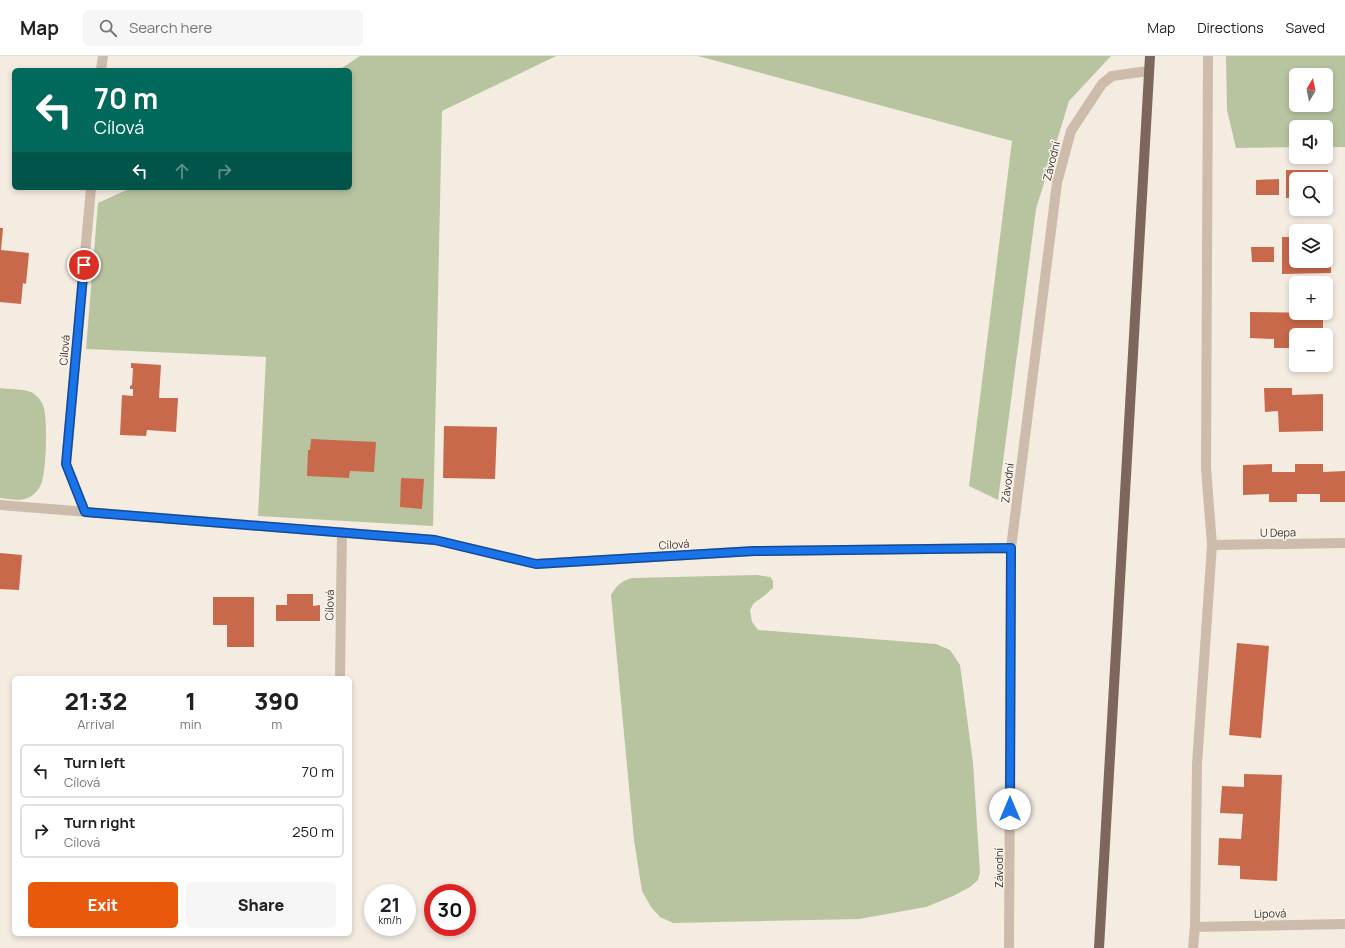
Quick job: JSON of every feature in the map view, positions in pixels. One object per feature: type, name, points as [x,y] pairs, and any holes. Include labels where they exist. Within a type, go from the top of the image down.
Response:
[{"type":"main road","points":[[1099,948],[1150,56]]},
{"type":"street","points":[[101,68],[102,56]]},
{"type":"street","points":[[1193,948],[1196,927],[1197,764],[1212,545],[1206,468],[1208,56]]},
{"type":"street","name":"Závodní","points":[[1009,948],[1011,548],[1057,183],[1071,131],[1102,84],[1112,76],[1148,71]]},
{"type":"street","name":"Cílová","points":[[85,512],[66,464],[91,190]]},
{"type":"street","name":"Cílová","points":[[0,505],[435,540],[536,564],[754,551],[1011,548]]},
{"type":"street","name":"Cílová","points":[[340,676],[342,532]]},
{"type":"street","name":"U Depa","points":[[1212,545],[1345,543]]},
{"type":"street","name":"Lipová","points":[[1196,927],[1345,924]]},
{"type":"green space","points":[[360,56],[556,56],[442,111],[433,526],[258,516],[266,357],[86,349],[98,203],[127,190],[352,190],[352,68],[342,68]]},
{"type":"green space","points":[[698,56],[1111,56],[1069,101],[1036,209],[998,500],[969,486],[1012,141]]},
{"type":"green space","points":[[1226,56],[1345,56],[1345,147],[1333,147],[1333,120],[1289,120],[1289,147],[1236,148],[1227,110]]},
{"type":"green space","points":[[0,388],[22,390],[33,393],[41,401],[45,411],[46,440],[42,483],[35,493],[26,499],[15,500],[0,498]]},
{"type":"green space","points":[[757,575],[770,577],[773,581],[773,588],[754,603],[750,610],[752,622],[758,630],[936,644],[950,650],[960,665],[973,763],[980,872],[978,880],[970,887],[926,907],[859,919],[673,923],[660,917],[651,907],[642,891],[634,840],[611,595],[619,584],[632,578]]},
{"type":"building","points":[[1286,170],[1328,170],[1328,172],[1289,172],[1289,198],[1286,198]]},
{"type":"building","points":[[1279,179],[1279,195],[1256,195],[1256,180]]},
{"type":"building","points":[[0,228],[3,228],[1,250],[29,253],[26,284],[23,283],[21,304],[0,302]]},
{"type":"building","points":[[1282,237],[1289,237],[1289,268],[1331,268],[1331,273],[1282,274]]},
{"type":"building","points":[[1251,247],[1274,247],[1274,262],[1252,262]]},
{"type":"building","points":[[1250,312],[1289,313],[1289,320],[1323,320],[1323,328],[1289,328],[1289,348],[1274,348],[1274,339],[1250,338]]},
{"type":"building","points":[[131,363],[161,365],[159,398],[178,398],[176,432],[147,430],[146,436],[120,435],[122,395],[133,396],[133,389],[130,389],[130,386],[132,385],[133,368],[131,368]]},
{"type":"building","points":[[1264,388],[1292,388],[1292,395],[1323,394],[1323,431],[1279,432],[1278,411],[1265,412]]},
{"type":"building","points":[[444,426],[497,427],[495,479],[443,478]]},
{"type":"building","points":[[311,439],[376,442],[374,472],[350,471],[349,478],[307,476],[308,450],[310,450]]},
{"type":"building","points":[[1272,464],[1272,472],[1295,472],[1295,464],[1323,464],[1323,472],[1345,471],[1345,502],[1320,502],[1320,494],[1297,494],[1297,502],[1269,502],[1269,494],[1243,495],[1243,465]]},
{"type":"building","points":[[401,478],[424,479],[422,509],[400,507]]},
{"type":"building","points":[[0,553],[22,555],[19,590],[0,589]]},
{"type":"building","points":[[287,594],[313,594],[313,606],[320,605],[320,621],[276,621],[276,605],[287,605]]},
{"type":"building","points":[[213,597],[254,597],[254,647],[227,647],[227,625],[213,625]]},
{"type":"building","points":[[1237,643],[1269,646],[1261,738],[1229,735]]},
{"type":"building","points":[[1244,774],[1282,775],[1277,881],[1240,879],[1240,866],[1218,865],[1219,838],[1241,839],[1243,814],[1220,813],[1222,786],[1244,787]]},
{"type":"route","points":[[84,265],[66,464],[85,512],[435,540],[536,564],[754,551],[1011,548],[1010,809]]}]
